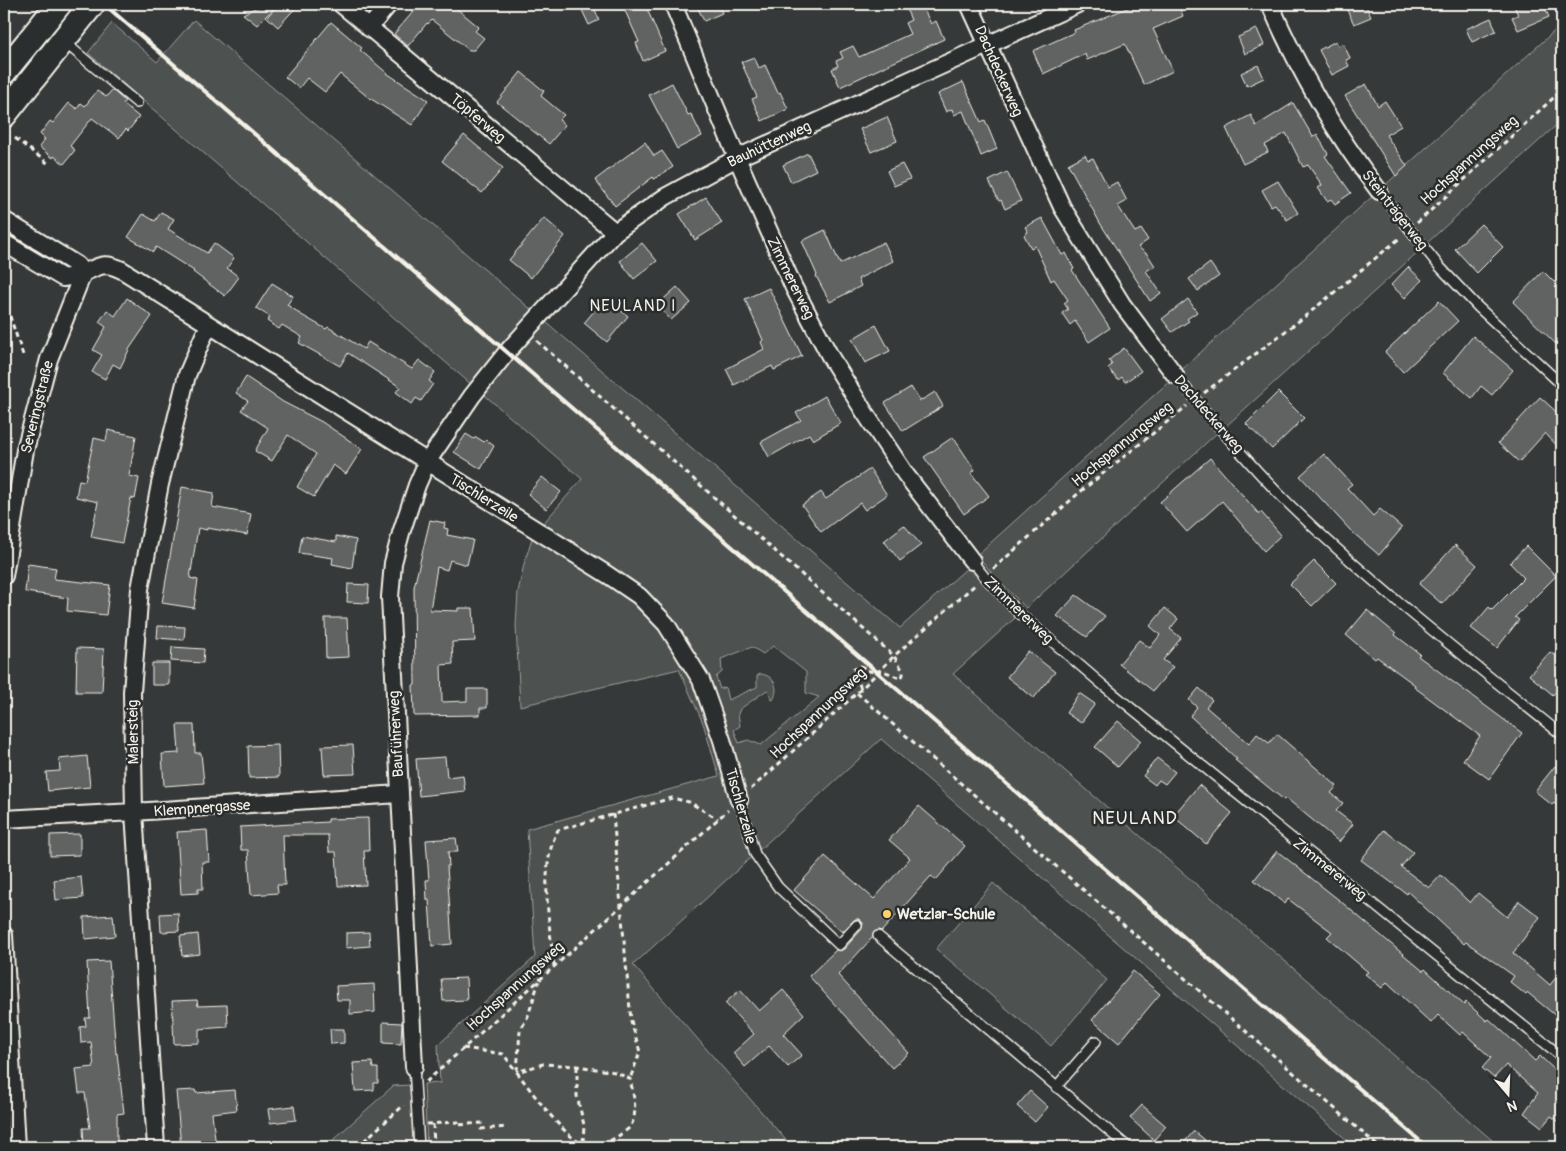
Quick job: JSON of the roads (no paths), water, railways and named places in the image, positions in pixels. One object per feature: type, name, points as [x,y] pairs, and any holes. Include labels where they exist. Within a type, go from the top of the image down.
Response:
[{"type":"main road","points":[[4,72],[59,4]]},
{"type":"main road","points":[[4,115],[92,4]]},
{"type":"street","name":"Töpferweg","points":[[341,4],[615,232]]},
{"type":"street","points":[[369,28],[389,4]]},
{"type":"street","name":"Zimmererweg","points":[[673,4],[794,288],[831,358],[865,414],[906,475],[972,561]]},
{"type":"street","name":"Dachdeckerweg","points":[[970,4],[1062,207],[1122,304],[1175,375]]},
{"type":"street","name":"Bauhüttenweg","points":[[507,352],[615,232],[665,197],[737,158],[1078,4]]},
{"type":"street","name":"Steinträgerweg","points":[[1270,4],[1317,96],[1358,163],[1378,191]]},
{"type":"street","points":[[4,220],[77,265],[83,273]]},
{"type":"street","name":"Tischlerzeile","points":[[4,243],[63,278],[83,273],[96,266],[112,265],[639,596],[666,624],[701,680],[722,740],[739,800]]},
{"type":"street","name":"Severingstraße","points":[[4,576],[25,450],[49,359],[83,273]]},
{"type":"street","name":"Malersteig","points":[[156,1147],[134,812],[132,692],[140,589],[160,484],[187,375],[204,335],[210,326]]},
{"type":"street","name":"Bauführerweg","points":[[414,1067],[390,598],[393,562],[417,485],[427,462],[472,396],[507,352]]},
{"type":"street","name":"Klempnergasse","points":[[4,819],[399,794]]},
{"type":"street","points":[[4,934],[16,1147]]},
{"type":"lane","points":[[62,41],[137,103]]},
{"type":"lane","name":"Steinträgerweg","points":[[1378,191],[1439,266],[1478,307],[1562,384]]},
{"type":"lane","name":"Dachdeckerweg","points":[[1175,375],[1222,430],[1290,504],[1376,585],[1562,735]]},
{"type":"lane","name":"Zimmererweg","points":[[972,561],[1019,614],[1104,686],[1562,1057]]},
{"type":"lane","name":"Tischlerzeile","points":[[739,800],[755,854],[778,886],[839,945],[857,925]]},
{"type":"lane","points":[[878,936],[1128,1147]]},
{"type":"lane","points":[[1056,1087],[1096,1040]]},
{"type":"lane","name":"Bauführerweg","points":[[414,1067],[419,1147]]},
{"type":"railway","points":[[104,4],[1427,1147]]},
{"type":"place","name":"Wetzlar-Schule","points":[[887,914]]},
{"type":"district","name":"NEULAND I","points":[[633,305]]},
{"type":"district","name":"NEULAND","points":[[1135,818]]}]
